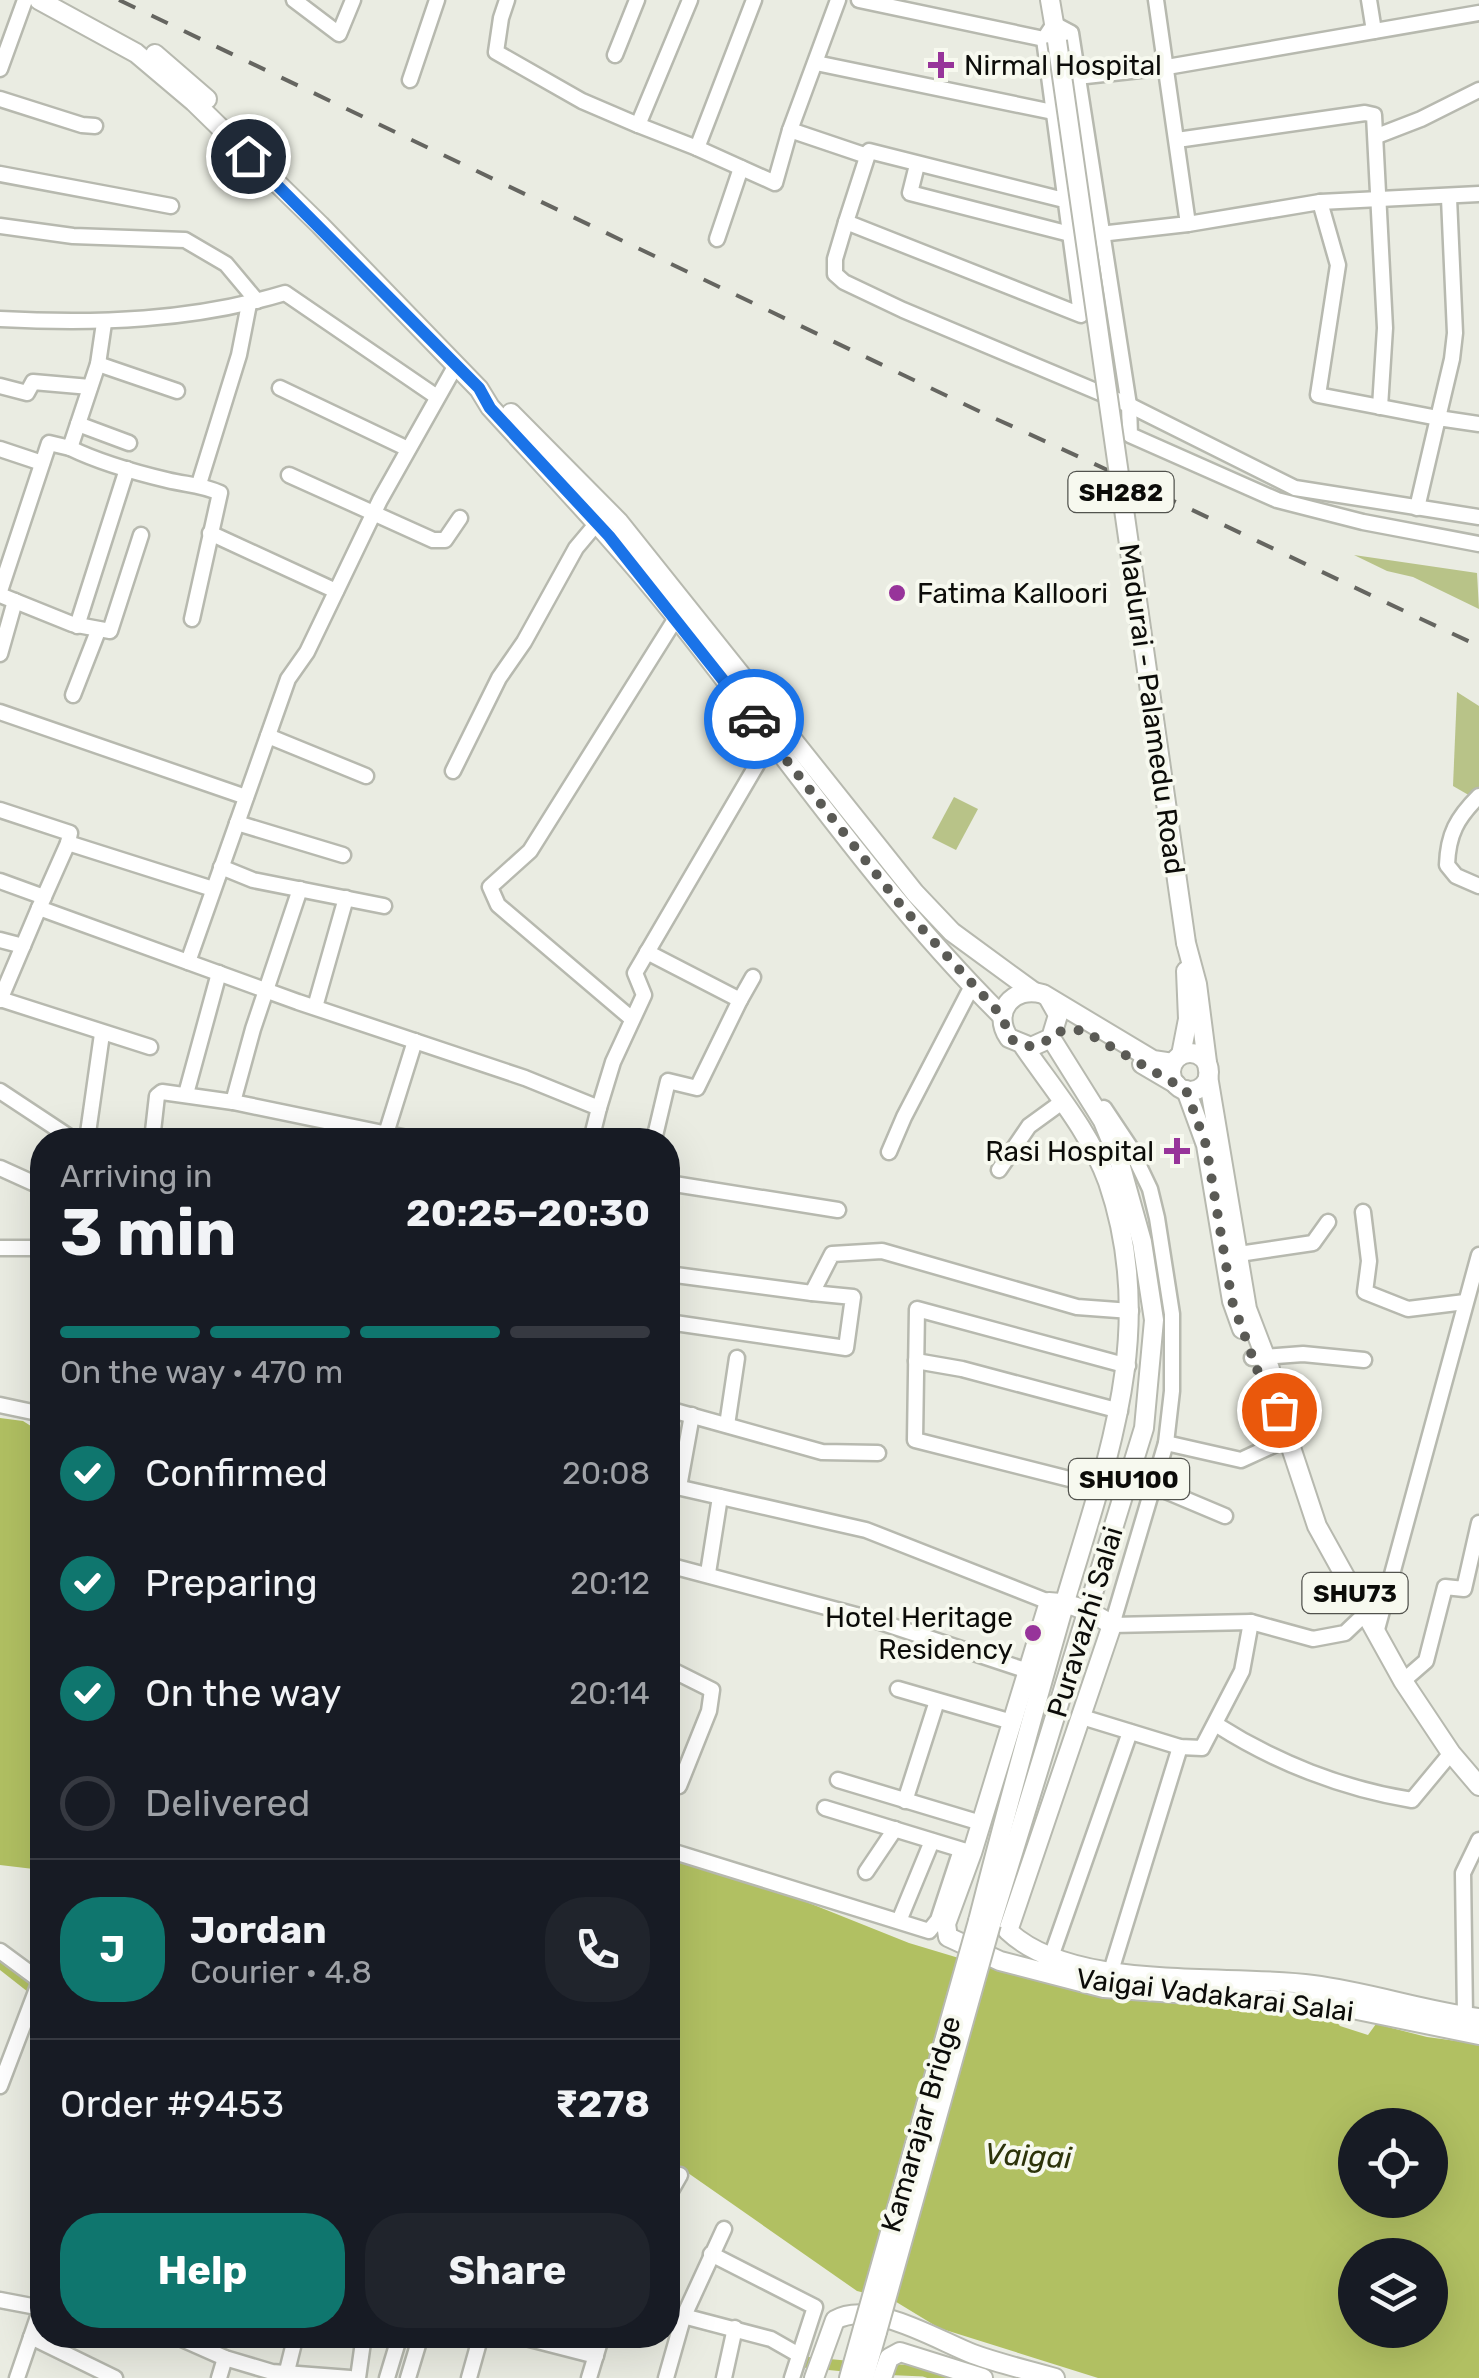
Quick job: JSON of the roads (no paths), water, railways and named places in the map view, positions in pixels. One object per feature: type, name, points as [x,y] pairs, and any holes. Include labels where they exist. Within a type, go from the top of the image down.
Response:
[{"type":"main road","name":"SHU100","points":[[38,0],[61,3],[136,52],[194,102],[479,388],[496,399],[619,522],[903,908],[1002,1016],[1010,1038],[1024,1046]]},
{"type":"main road","name":"Madurai - Palamedu Road","points":[[1050,0],[1052,35],[1186,944],[1188,1019],[1177,1059]]},
{"type":"main road","name":"SHU100","points":[[479,388],[490,408],[597,524],[952,932],[1042,995],[1058,1015],[1053,1035]]},
{"type":"main road","name":"Madurai - Palamedu Road","points":[[1186,944],[1198,984],[1208,1073]]},
{"type":"main road","points":[[1002,1016],[1010,1000],[1026,992],[1042,995],[1153,1060],[1196,1054],[1205,1060],[1208,1073],[1202,1086],[1181,1087],[1082,1030],[1053,1035],[1038,1046],[1024,1046]]},
{"type":"main road","name":"Puravazhi Salai","points":[[984,1922],[1090,1611],[1144,1428],[1154,1320],[1142,1242],[1119,1160],[1103,1121],[1053,1035]]},
{"type":"main road","name":"Puravazhi Salai","points":[[984,1922],[1057,1602],[1101,1487],[1128,1366],[1130,1311],[1124,1247],[1107,1180],[1077,1121],[1024,1046]]},
{"type":"main road","name":"SHU73","points":[[1177,1059],[1171,1074],[1181,1087],[1206,1145],[1232,1301],[1259,1357],[1270,1368],[1269,1381],[1316,1526],[1404,1680],[1451,1753],[1479,1786]]},
{"type":"main road","name":"SHU73","points":[[1208,1073],[1247,1309],[1259,1357]]},
{"type":"main road","points":[[1057,1602],[1090,1611],[1112,1626]]},
{"type":"main road","name":"Vaigai Vadakarai Salai","points":[[1057,1602],[1028,1671],[981,1823],[966,1851],[946,1924],[948,1937],[1000,1961],[1104,1988],[1328,2004],[1479,2035]]},
{"type":"main road","name":"Vaigai Vadakarai Salai","points":[[1112,1626],[1008,1931],[1023,1945],[1051,1957],[1111,1971],[1300,1983],[1472,2017]]},
{"type":"main road","name":"Kamarajar Bridge","points":[[865,2370],[870,2330],[984,1922]]},
{"type":"main road","points":[[815,2376],[835,2320],[858,2313],[897,2322],[975,2354],[1055,2378]]},
{"type":"main road","points":[[865,2370],[894,2353],[906,2352],[983,2378]]},
{"type":"street","points":[[0,69],[3,51],[25,0]]},
{"type":"street","points":[[294,0],[339,34],[353,0]]},
{"type":"street","points":[[410,80],[437,0]]},
{"type":"street","points":[[508,0],[496,52],[582,101],[775,183],[790,130],[838,0]]},
{"type":"street","points":[[616,56],[638,0]]},
{"type":"street","points":[[638,125],[690,0]]},
{"type":"street","points":[[697,148],[754,0]]},
{"type":"street","points":[[859,0],[1052,35],[1071,33],[1129,405],[1130,436],[1277,500],[1479,544]]},
{"type":"street","points":[[1156,0],[1188,224]]},
{"type":"street","points":[[1369,0],[1374,31]]},
{"type":"street","points":[[1077,76],[1167,68],[1479,14]]},
{"type":"street","points":[[846,222],[1081,315],[1054,112],[1052,35]]},
{"type":"street","points":[[816,63],[1054,112]]},
{"type":"street","points":[[1377,136],[1422,119],[1479,90]]},
{"type":"street","points":[[0,99],[82,126],[96,126]]},
{"type":"street","points":[[1176,140],[1370,113],[1376,120],[1385,328],[1380,407]]},
{"type":"street","points":[[790,130],[867,156]]},
{"type":"street","points":[[1064,200],[869,150],[836,259],[836,274],[844,282],[1129,405],[1295,488],[1479,517]]},
{"type":"street","points":[[917,165],[910,193],[1070,234]]},
{"type":"street","points":[[718,239],[741,168]]},
{"type":"street","points":[[0,174],[171,206]]},
{"type":"street","points":[[1100,234],[1320,202],[1479,194]]},
{"type":"street","points":[[1417,508],[1455,333],[1449,198]]},
{"type":"street","points":[[1320,202],[1338,265],[1318,395],[1479,424]]},
{"type":"street","points":[[0,226],[72,236],[185,240],[226,264],[253,302],[199,484]]},
{"type":"street","points":[[0,320],[104,323],[233,308],[285,292],[436,397]]},
{"type":"street","points":[[70,448],[98,364],[104,323]]},
{"type":"street","points":[[98,364],[177,391]]},
{"type":"street","points":[[188,962],[288,679],[307,652],[373,514],[456,365]]},
{"type":"street","points":[[0,386],[27,393],[32,382],[90,388]]},
{"type":"street","points":[[280,388],[408,449]]},
{"type":"street","points":[[78,424],[129,443]]},
{"type":"street","points":[[141,534],[110,631],[77,626],[0,593],[49,443],[100,462],[172,482],[199,484],[220,493],[192,619]]},
{"type":"street","points":[[0,449],[42,463]]},
{"type":"street","points":[[77,626],[127,469]]},
{"type":"street","points":[[288,474],[439,541],[445,540],[460,518]]},
{"type":"street","points":[[454,770],[499,678],[524,642],[576,548],[597,524]]},
{"type":"street","points":[[210,533],[336,591]]},
{"type":"street","points":[[0,654],[15,601]]},
{"type":"street","points":[[632,1019],[498,905],[490,887],[530,851],[676,618]]},
{"type":"street","points":[[74,695],[98,631]]},
{"type":"street","points":[[0,712],[246,797]]},
{"type":"street","points":[[594,1128],[613,1062],[644,994],[635,972],[776,733]]},
{"type":"street","points":[[268,736],[366,776]]},
{"type":"street","points":[[1479,796],[1458,817],[1448,844],[1446,865],[1456,876],[1479,886]]},
{"type":"street","points":[[0,810],[70,834],[23,946],[5,974],[0,1000],[150,1046]]},
{"type":"street","points":[[237,823],[344,855]]},
{"type":"street","points":[[68,843],[214,889]]},
{"type":"street","points":[[221,868],[253,880],[384,906]]},
{"type":"street","points":[[0,882],[188,962],[525,1078],[600,1108]]},
{"type":"street","points":[[233,1102],[300,889]]},
{"type":"street","points":[[315,1007],[346,898]]},
{"type":"street","points":[[0,940],[23,946]]},
{"type":"street","points":[[647,952],[740,1000]]},
{"type":"street","points":[[186,1094],[219,973]]},
{"type":"street","points":[[657,1128],[668,1081],[697,1088],[753,977]]},
{"type":"street","points":[[889,1152],[972,986]]},
{"type":"street","points":[[88,1128],[102,1034]]},
{"type":"street","points":[[388,1128],[415,1041]]},
{"type":"street","points":[[1072,1072],[1079,1072],[1130,1147],[1150,1189],[1172,1314],[1172,1391],[1166,1443],[1112,1626],[1252,1622],[1313,1639],[1345,1632],[1366,1613]]},
{"type":"street","points":[[0,1090],[56,1128]]},
{"type":"street","points":[[153,1128],[157,1096],[169,1091],[349,1128]]},
{"type":"street","points":[[998,1170],[1029,1126],[1062,1102]]},
{"type":"street","points":[[0,1168],[30,1182]]},
{"type":"street","points":[[680,1185],[838,1210]]},
{"type":"street","points":[[1363,1212],[1368,1262],[1364,1292],[1408,1309],[1465,1302]]},
{"type":"street","points":[[1239,1254],[1313,1243],[1328,1222]]},
{"type":"street","points":[[0,1248],[30,1248]]},
{"type":"street","points":[[812,1293],[832,1254],[882,1251],[1077,1307],[1130,1311]]},
{"type":"street","points":[[1376,1633],[1479,1255]]},
{"type":"street","points":[[680,1276],[854,1297],[846,1348],[680,1324]]},
{"type":"street","points":[[1101,1487],[915,1440],[917,1309],[1128,1366]]},
{"type":"street","points":[[1259,1357],[1303,1354],[1364,1360]]},
{"type":"street","points":[[727,1425],[738,1358]]},
{"type":"street","points":[[916,1361],[962,1368],[1120,1411]]},
{"type":"street","points":[[0,1405],[30,1411]]},
{"type":"street","points":[[680,1412],[822,1452],[878,1453]]},
{"type":"street","points":[[680,1463],[692,1416]]},
{"type":"street","points":[[1166,1443],[1241,1460],[1289,1438]]},
{"type":"street","points":[[1130,1476],[1225,1516]]},
{"type":"street","points":[[680,1487],[866,1530],[1057,1602]]},
{"type":"street","points":[[708,1573],[720,1496]]},
{"type":"street","points":[[1404,1680],[1426,1661],[1445,1586],[1464,1589],[1479,1523]]},
{"type":"street","points":[[680,1567],[871,1619],[1028,1671]]},
{"type":"street","points":[[1082,1717],[1180,1747],[1202,1748],[1242,1670],[1252,1622]]},
{"type":"street","points":[[680,1674],[712,1690],[712,1699],[680,1783]]},
{"type":"street","points":[[898,1689],[1012,1722]]},
{"type":"street","points":[[906,1802],[937,1701]]},
{"type":"street","points":[[1217,1725],[1256,1750],[1318,1774],[1382,1795],[1412,1800],[1451,1753]]},
{"type":"street","points":[[1051,1957],[1130,1732]]},
{"type":"street","points":[[1111,1971],[1180,1747]]},
{"type":"street","points":[[838,1780],[981,1823]]},
{"type":"street","points":[[680,1854],[930,1930],[938,1920],[966,1851],[825,1808]]},
{"type":"street","points":[[866,1872],[895,1829]]},
{"type":"street","points":[[1472,2017],[1463,1874],[1479,1840]]},
{"type":"street","points":[[899,1921],[932,1841]]},
{"type":"street","points":[[0,1952],[30,1978]]},
{"type":"street","points":[[0,2086],[30,2009]]},
{"type":"street","points":[[680,2329],[724,2229]]},
{"type":"street","points":[[682,2322],[771,2338],[796,2363],[815,2307],[712,2254]]},
{"type":"street","points":[[0,2300],[30,2306]]},
{"type":"street","points":[[724,2378],[734,2331]]},
{"type":"street","points":[[17,2378],[30,2340]]},
{"type":"street","points":[[53,2348],[114,2378]]},
{"type":"street","points":[[216,2348],[225,2358],[277,2375],[350,2378]]},
{"type":"street","points":[[277,2375],[290,2348]]},
{"type":"street","points":[[358,2378],[362,2348]]},
{"type":"street","points":[[387,2378],[396,2348]]},
{"type":"street","points":[[408,2378],[418,2348]]},
{"type":"street","points":[[470,2378],[478,2348]]},
{"type":"street","points":[[565,2348],[596,2356]]},
{"type":"street","points":[[590,2378],[598,2348]]},
{"type":"street","points":[[666,2378],[675,2348]]},
{"type":"street","points":[[218,2378],[225,2358]]},
{"type":"water","points":[[0,1418],[30,1425],[30,1869],[0,1865]]},
{"type":"water","name":"Vaigai","points":[[680,1858],[729,1871],[909,1943],[1002,1971],[1100,1994],[1295,2011],[1334,2019],[1340,2026],[1368,2035],[1376,2024],[1427,2037],[1479,2044],[1479,2378],[1098,2378],[939,2328],[893,2300],[857,2291],[680,2167]]},
{"type":"waterway","points":[[0,1963],[30,1987]]},
{"type":"waterway","points":[[791,2355],[803,2362],[855,2367]]},
{"type":"waterway","points":[[878,2369],[924,2371],[944,2378]]},
{"type":"railway","points":[[119,0],[1479,646]]},
{"type":"place","name":"Nirmal Hospital","points":[[941,65]]},
{"type":"place","name":"Fatima Kalloori","points":[[897,593]]},
{"type":"place","name":"Rasi Hospital","points":[[1177,1151]]},
{"type":"place","name":"Hotel Heritage Residency","points":[[1033,1633]]}]
